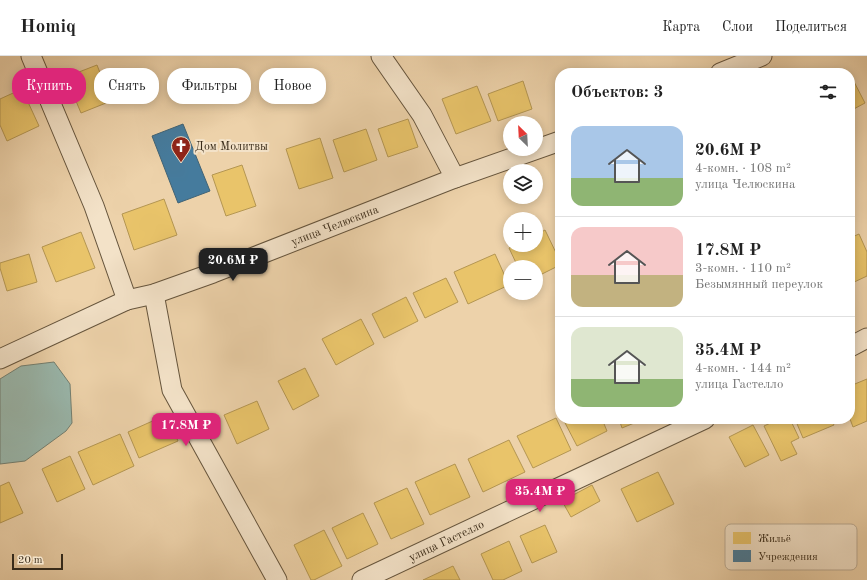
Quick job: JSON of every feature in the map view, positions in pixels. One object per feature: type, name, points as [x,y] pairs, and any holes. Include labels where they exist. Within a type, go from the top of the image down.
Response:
[{"type":"street","points":[[30,56],[94,206],[127,300]]},
{"type":"street","points":[[381,56],[422,115],[456,178]]},
{"type":"street","points":[[731,68],[755,57]]},
{"type":"street","name":"улица Челюскина","points":[[0,359],[127,300],[154,294],[213,273],[456,178],[555,143]]},
{"type":"street","points":[[154,294],[172,390],[277,580]]},
{"type":"street","points":[[855,344],[867,338]]},
{"type":"street","name":"улица Гастелло","points":[[362,580],[694,424]]},
{"type":"shaded area","points":[[54,362],[70,384],[72,423],[66,431],[25,461],[0,464],[0,379],[21,366]]},
{"type":"building: Жильё","points":[[97,65],[98,68],[94,68],[94,104],[104,104],[81,113],[77,104],[86,104],[86,69]]},
{"type":"building: Жильё","points":[[523,81],[532,109],[512,116],[503,116],[503,119],[498,121],[488,94]]},
{"type":"building: Жильё","points":[[855,84],[865,103],[855,108]]},
{"type":"building: Жильё","points":[[477,86],[491,121],[456,134],[442,99]]},
{"type":"building: Жильё","points":[[12,94],[12,104],[29,104],[39,126],[7,141],[0,125],[0,99]]},
{"type":"building: Жильё","points":[[408,119],[418,147],[388,157],[378,129]]},
{"type":"building: Жильё","points":[[366,129],[377,160],[344,172],[333,140]]},
{"type":"building: Жильё","points":[[320,138],[333,178],[299,189],[286,149]]},
{"type":"building: Жильё","points":[[242,165],[256,206],[226,216],[212,175]]},
{"type":"building: Жильё","points":[[164,199],[177,235],[134,250],[122,214]]},
{"type":"building: Жильё","points":[[545,230],[555,251],[555,268],[543,274],[543,260],[515,260],[511,252],[543,252],[543,231]]},
{"type":"building: Жильё","points":[[81,232],[95,268],[56,282],[42,247]]},
{"type":"building: Жильё","points":[[859,234],[867,252],[867,276],[855,282],[855,236]]},
{"type":"building: Жильё","points":[[29,254],[37,282],[7,291],[0,268],[0,263]]},
{"type":"building: Жильё","points":[[495,254],[503,272],[503,288],[468,304],[454,272]]},
{"type":"building: Жильё","points":[[446,278],[458,302],[425,318],[413,293]]},
{"type":"building: Жильё","points":[[406,297],[418,321],[384,338],[372,314]]},
{"type":"building: Жильё","points":[[361,319],[374,344],[336,365],[322,339]]},
{"type":"building: Жильё","points":[[305,368],[319,396],[293,410],[278,381]]},
{"type":"building: Жильё","points":[[867,379],[867,421],[853,427],[852,424],[855,424],[855,384]]},
{"type":"building: Жильё","points":[[257,401],[269,429],[237,444],[224,415]]},
{"type":"building: Жильё","points":[[166,415],[178,441],[139,458],[128,432]]},
{"type":"building: Жильё","points":[[555,418],[555,424],[559,424],[571,450],[533,468],[517,436]]},
{"type":"building: Жильё","points":[[566,424],[604,424],[607,431],[577,446]]},
{"type":"building: Жильё","points":[[621,424],[632,424],[622,428]]},
{"type":"building: Жильё","points":[[768,424],[792,424],[799,438],[791,442],[797,454],[781,461],[764,426]]},
{"type":"building: Жильё","points":[[797,424],[834,425],[803,438]]},
{"type":"building: Жильё","points":[[753,425],[769,455],[745,467],[729,437]]},
{"type":"building: Жильё","points":[[120,434],[134,466],[93,485],[78,452]]},
{"type":"building: Жильё","points":[[509,440],[525,472],[483,492],[468,459]]},
{"type":"building: Жильё","points":[[70,456],[85,489],[57,502],[42,469]]},
{"type":"building: Жильё","points":[[455,464],[470,497],[430,515],[415,482]]},
{"type":"building: Жильё","points":[[658,472],[674,504],[637,522],[621,489]]},
{"type":"building: Жильё","points":[[9,482],[23,513],[0,523],[0,486]]},
{"type":"building: Жильё","points":[[592,485],[600,501],[571,517],[562,501]]},
{"type":"building: Жильё","points":[[407,488],[424,524],[391,539],[374,503]]},
{"type":"building: Жильё","points":[[363,513],[378,544],[347,559],[332,528]]},
{"type":"building: Жильё","points":[[545,525],[557,552],[532,563],[520,536]]},
{"type":"building: Жильё","points":[[324,530],[342,566],[314,580],[311,580],[294,545]]},
{"type":"building: Жильё","points":[[509,541],[522,571],[503,580],[493,580],[481,554]]},
{"type":"building: Жильё","points":[[453,566],[460,580],[423,580]]},
{"type":"building: Учреждения","name":"Дом Молитвы","points":[[183,124],[210,191],[178,203],[152,136]]},
{"type":"place","name":"Дом Молитвы","points":[[181,163]]}]
